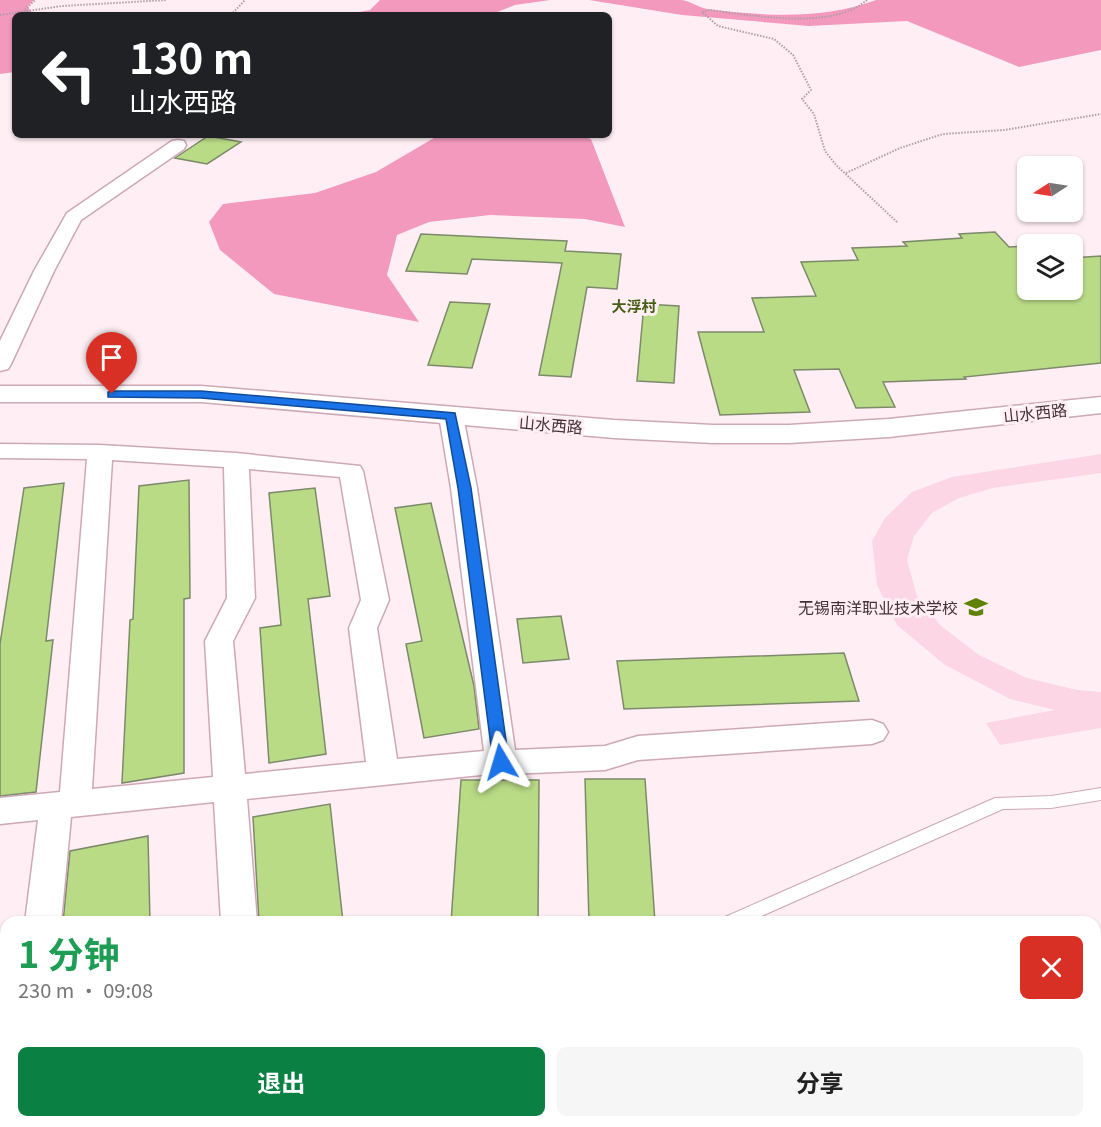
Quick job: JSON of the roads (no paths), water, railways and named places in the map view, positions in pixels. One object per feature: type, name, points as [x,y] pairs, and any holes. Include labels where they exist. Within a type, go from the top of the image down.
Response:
[{"type":"street","points":[[0,364],[44,271],[74,217],[178,145]]},
{"type":"street","name":"山水西路","points":[[0,394],[201,394],[614,429],[789,434],[889,428],[1101,405]]},
{"type":"street","points":[[451,416],[464,488],[501,762]]},
{"type":"street","points":[[0,451],[100,452],[236,460],[351,471],[375,600],[363,628],[383,773]]},
{"type":"street","points":[[44,916],[65,805],[100,452]]},
{"type":"street","points":[[236,460],[241,598],[219,641],[239,916]]},
{"type":"street","points":[[0,812],[501,762],[605,758],[638,748],[872,732]]},
{"type":"lane","points":[[745,916],[1001,803],[1051,802],[1101,794]]},
{"type":"place","name":"无锡南洋职业技术学校","points":[[976,607]]},
{"type":"district","name":"大浮村","points":[[634,305]]}]
